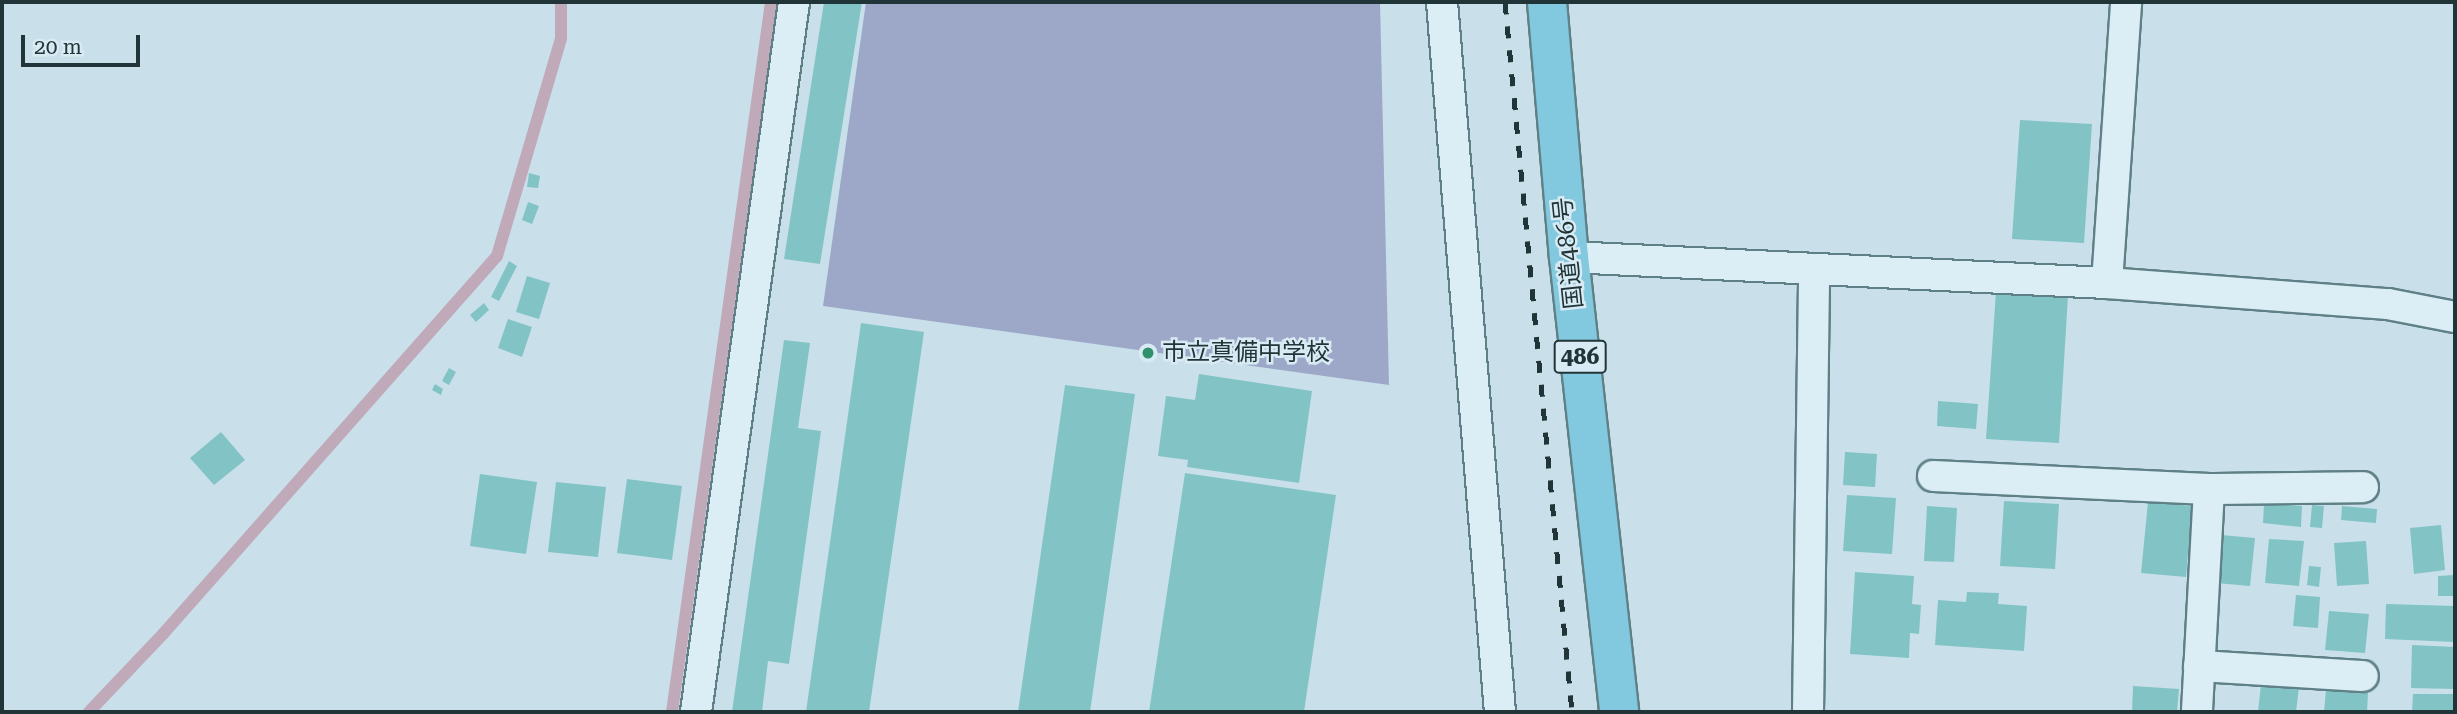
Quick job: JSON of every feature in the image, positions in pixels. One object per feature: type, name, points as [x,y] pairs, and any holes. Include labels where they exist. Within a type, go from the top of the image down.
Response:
[{"type":"highway","name":"国道486号","points":[[1546,2],[1569,257],[1619,712]]},
{"type":"street","points":[[696,712],[794,2]]},
{"type":"street","points":[[1442,2],[1500,712]]},
{"type":"street","points":[[2107,283],[2126,2]]},
{"type":"street","points":[[1569,257],[2107,283],[2388,304],[2455,317]]},
{"type":"street","points":[[1808,712],[1814,269]]},
{"type":"street","points":[[1933,476],[2209,489],[2363,486]]},
{"type":"street","points":[[2197,712],[2209,489]]},
{"type":"street","points":[[2199,666],[2363,676]]},
{"type":"shaded area","points":[[866,2],[1380,2],[1389,385],[823,306]]},
{"type":"building","points":[[824,2],[862,2],[820,264],[784,259]]},
{"type":"building","points":[[2020,120],[2092,124],[2084,243],[2012,239]]},
{"type":"building","points":[[529,173],[540,176],[538,188],[527,187]]},
{"type":"building","points":[[528,202],[539,206],[532,224],[522,220]]},
{"type":"building","points":[[509,261],[517,266],[499,301],[491,297]]},
{"type":"building","points":[[527,276],[550,283],[539,319],[516,312]]},
{"type":"building","points":[[1996,291],[2068,296],[2059,443],[1986,439]]},
{"type":"building","points":[[484,303],[489,310],[476,322],[470,315]]},
{"type":"building","points":[[508,319],[532,327],[522,357],[498,348]]},
{"type":"building","points":[[861,323],[924,332],[869,712],[806,712]]},
{"type":"building","points":[[784,340],[810,343],[798,428],[821,431],[789,664],[768,661],[762,712],[732,712]]},
{"type":"building","points":[[449,368],[456,372],[449,385],[442,381]]},
{"type":"building","points":[[1199,374],[1312,391],[1299,483],[1187,467],[1188,460],[1158,456],[1166,396],[1195,400]]},
{"type":"building","points":[[435,384],[443,389],[441,395],[432,390]]},
{"type":"building","points":[[1065,385],[1135,394],[1090,712],[1018,712]]},
{"type":"building","points":[[1938,401],[1978,404],[1976,429],[1937,426]]},
{"type":"building","points":[[221,432],[245,460],[214,485],[190,458]]},
{"type":"building","points":[[1845,452],[1877,454],[1875,487],[1843,485]]},
{"type":"building","points":[[1185,473],[1336,495],[1304,712],[1149,712]]},
{"type":"building","points":[[480,474],[537,482],[526,554],[470,546]]},
{"type":"building","points":[[627,479],[682,486],[672,560],[617,553]]},
{"type":"building","points":[[556,482],[606,487],[598,557],[548,552]]},
{"type":"building","points":[[1847,495],[1896,498],[1892,554],[1843,551]]},
{"type":"building","points":[[2004,501],[2059,504],[2055,569],[2000,566]]},
{"type":"building","points":[[2148,502],[2192,506],[2186,577],[2141,573]]},
{"type":"building","points":[[2264,503],[2302,506],[2301,527],[2263,523]]},
{"type":"building","points":[[2312,505],[2324,506],[2322,528],[2310,527]]},
{"type":"building","points":[[1927,506],[1957,508],[1954,562],[1924,561]]},
{"type":"building","points":[[2342,506],[2377,509],[2376,523],[2341,520]]},
{"type":"building","points":[[2441,525],[2445,570],[2414,574],[2410,528]]},
{"type":"building","points":[[2221,535],[2255,538],[2250,586],[2216,583]]},
{"type":"building","points":[[2269,539],[2304,541],[2299,586],[2265,583]]},
{"type":"building","points":[[2366,541],[2369,584],[2337,586],[2334,543]]},
{"type":"building","points":[[2309,566],[2321,567],[2319,587],[2307,585]]},
{"type":"building","points":[[1855,572],[1914,576],[1912,604],[1921,605],[1919,634],[1910,633],[1909,658],[1850,654]]},
{"type":"building","points":[[2455,575],[2455,596],[2438,596],[2438,576]]},
{"type":"building","points":[[1967,592],[1999,593],[1998,604],[2027,606],[2024,651],[1935,645],[1938,600],[1966,602]]},
{"type":"building","points":[[2296,595],[2320,597],[2318,628],[2293,626]]},
{"type":"building","points":[[2386,604],[2455,606],[2455,642],[2385,639]]},
{"type":"building","points":[[2329,611],[2369,614],[2365,653],[2325,650]]},
{"type":"building","points":[[2412,645],[2455,647],[2455,689],[2411,688]]},
{"type":"building","points":[[2261,684],[2299,687],[2296,712],[2258,712]]},
{"type":"building","points":[[2133,686],[2179,689],[2177,712],[2132,712]]},
{"type":"building","points":[[2326,690],[2368,693],[2367,712],[2324,712]]},
{"type":"building","points":[[2413,694],[2455,694],[2455,712],[2412,712]]},
{"type":"waterway","points":[[89,712],[163,634],[497,256],[561,38],[561,2]]},
{"type":"waterway","points":[[672,712],[771,2]]},
{"type":"railway","points":[[1505,2],[1572,712]]},
{"type":"place","name":"市立真備中学校","points":[[1148,353]]}]
